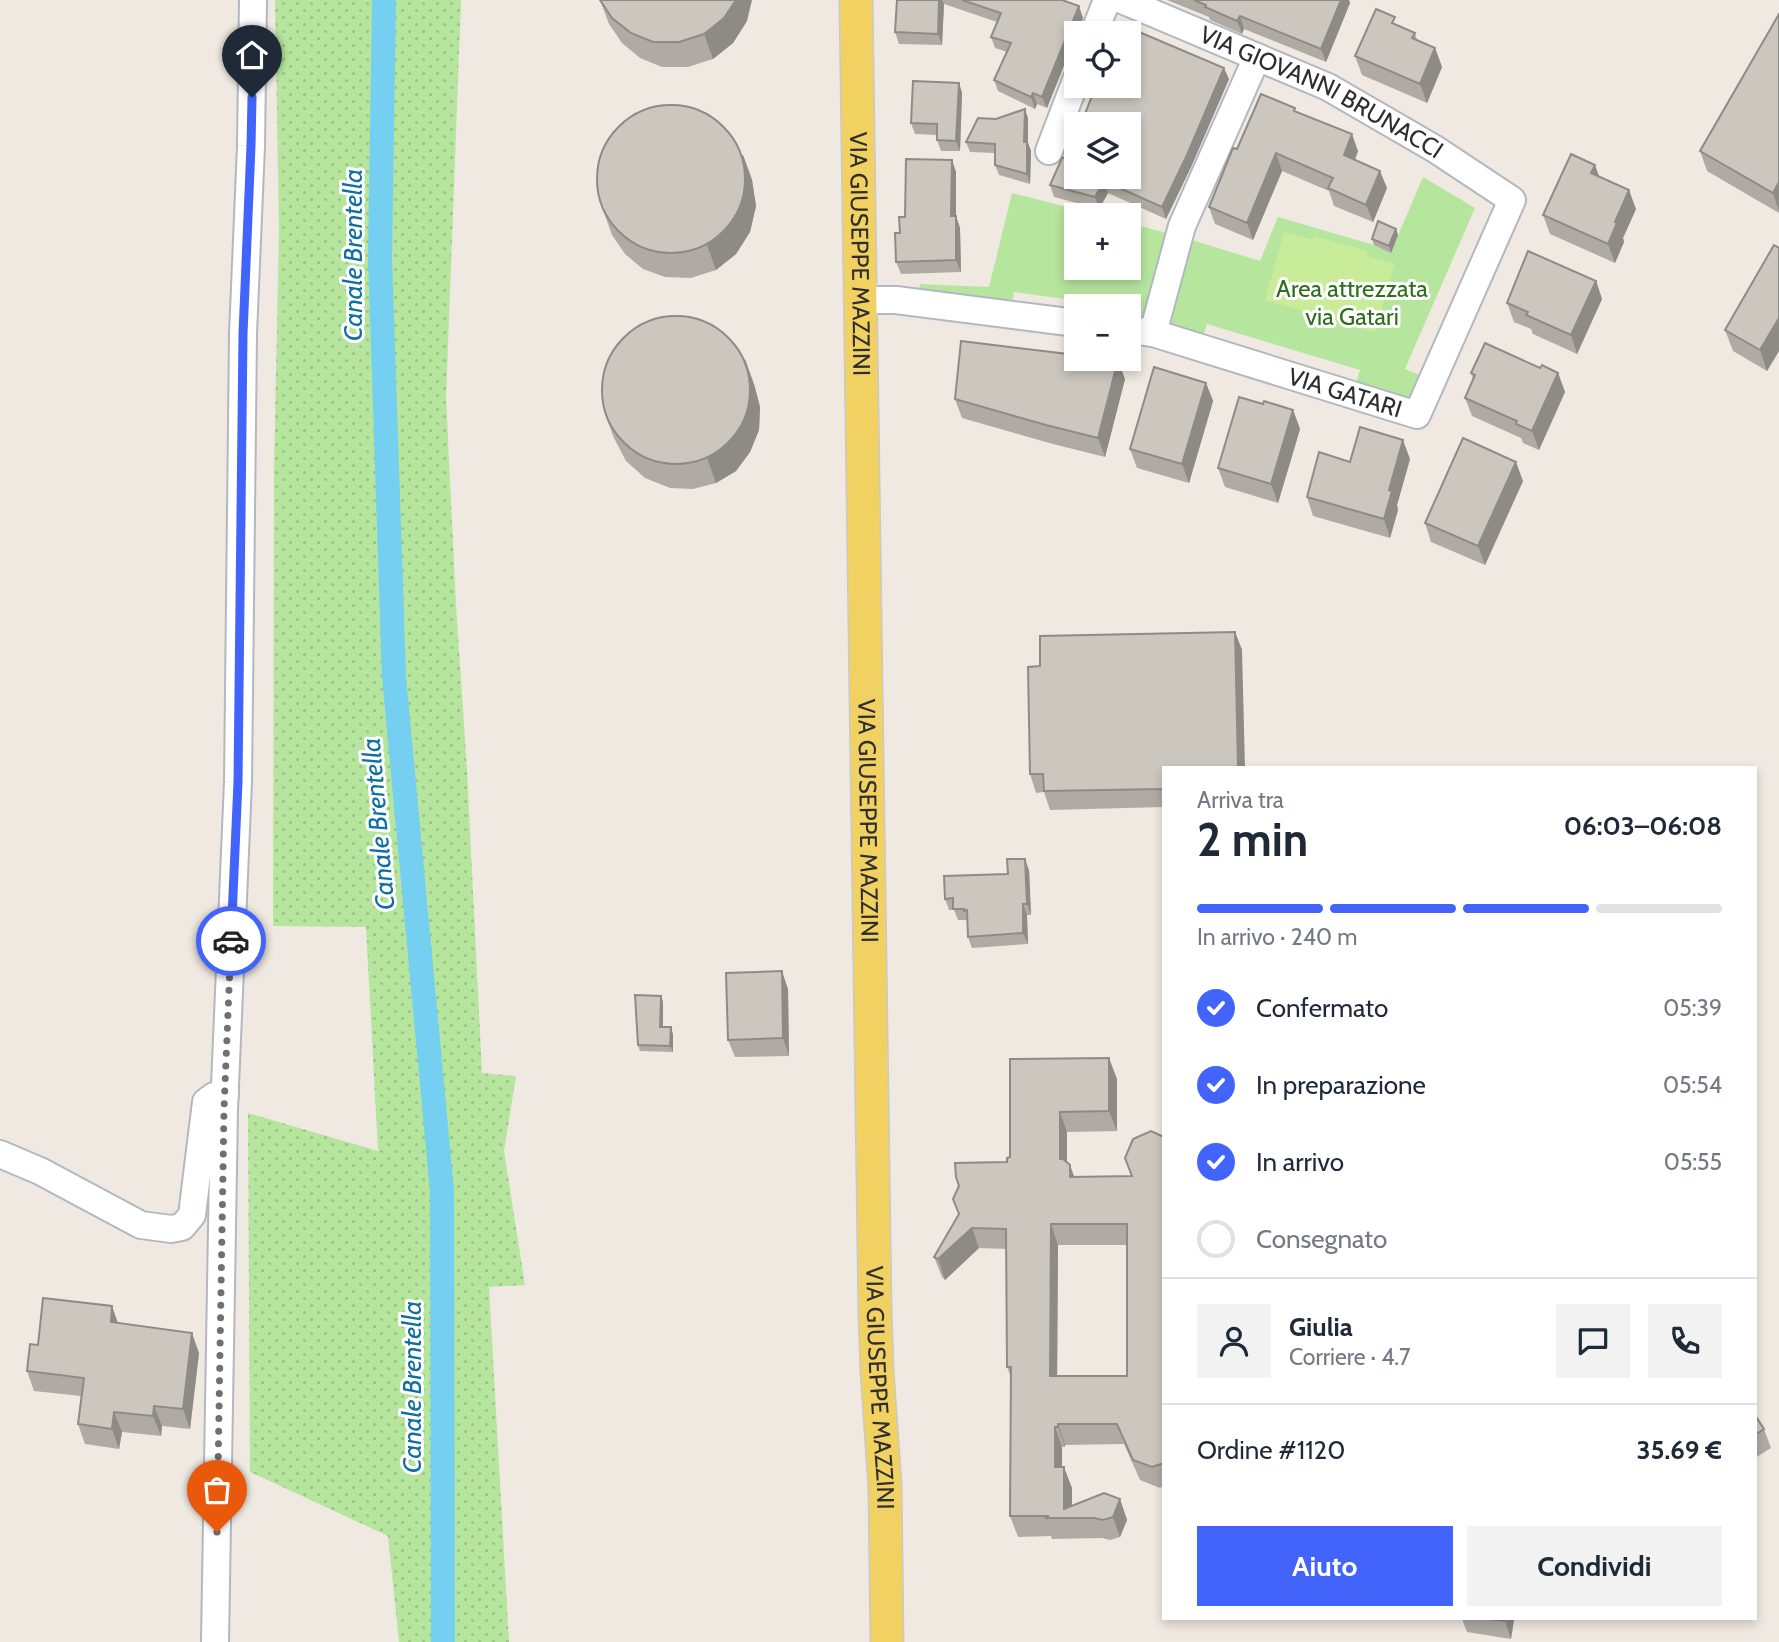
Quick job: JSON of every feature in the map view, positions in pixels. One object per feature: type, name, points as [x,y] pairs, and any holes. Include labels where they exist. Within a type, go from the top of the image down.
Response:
[{"type":"main road","name":"VIA GIUSEPPE MAZZINI","points":[[856,0],[875,1312],[885,1486],[887,1642]]},
{"type":"street","points":[[215,1642],[225,1095],[238,782],[243,347],[251,146],[253,0]]},
{"type":"street","points":[[1099,21],[1107,0]]},
{"type":"street","name":"VIA GIOVANNI BRUNACCI","points":[[1122,0],[1328,87],[1435,149],[1512,200]]},
{"type":"street","points":[[1146,326],[1182,226],[1257,57]]},
{"type":"street","points":[[1049,151],[1069,98]]},
{"type":"street","name":"VIA GATARI","points":[[1146,326],[1417,415],[1512,200]]},
{"type":"street","points":[[860,300],[896,300],[1064,321]]},
{"type":"street","points":[[0,1154],[40,1171],[141,1225],[171,1229],[182,1227],[192,1215],[205,1102],[214,1096],[225,1095]]},
{"type":"green space","points":[[275,0],[461,0],[446,398],[482,1073],[516,1076],[504,1151],[525,1285],[489,1287],[509,1642],[399,1642],[388,1536],[250,1472],[248,1113],[378,1151],[366,927],[273,926],[274,470],[279,230]]},
{"type":"green space","name":"Area attrezzata via Gatari","points":[[1423,177],[1475,208],[1405,369],[1420,375],[1409,401],[1355,385],[1360,370],[1207,324],[1202,339],[1141,324],[1141,294],[1064,294],[1064,299],[1014,292],[1012,305],[919,294],[920,284],[989,287],[1012,193],[1064,206],[1064,280],[1141,280],[1141,226],[1260,261],[1278,217],[1391,252]]},
{"type":"green space","points":[[1284,232],[1313,240],[1314,236],[1367,251],[1367,256],[1395,264],[1375,332],[1265,300]]},
{"type":"building","points":[[600,0],[736,0],[724,18],[704,34],[679,42],[653,42],[631,33],[612,18]]},
{"type":"building","points":[[897,0],[939,0],[938,34],[895,32]]},
{"type":"building","points":[[962,0],[1062,0],[1079,6],[1073,21],[1064,21],[1064,43],[1042,97],[1033,93],[1031,97],[994,80],[1011,43],[991,37],[1001,13]]},
{"type":"building","points":[[1194,0],[1341,0],[1321,49],[1240,16],[1237,21]]},
{"type":"building","points":[[1376,9],[1395,17],[1392,23],[1415,33],[1412,38],[1435,48],[1420,84],[1355,56]]},
{"type":"building","points":[[1779,14],[1779,182],[1773,193],[1700,151]]},
{"type":"building","points":[[1141,33],[1224,68],[1162,207],[1122,189],[1141,189],[1141,112],[1086,112],[1091,98],[1141,98]]},
{"type":"building","points":[[913,81],[959,83],[956,141],[937,140],[937,124],[911,123]]},
{"type":"building","points":[[1261,94],[1295,108],[1294,111],[1352,134],[1344,155],[1380,171],[1366,205],[1328,188],[1333,178],[1276,153],[1247,223],[1209,207],[1233,148],[1237,149]]},
{"type":"building","points":[[671,105],[699,110],[724,126],[740,151],[745,179],[740,207],[724,232],[699,248],[671,253],[643,248],[618,232],[602,207],[597,179],[602,151],[618,126],[643,110]]},
{"type":"building","points":[[1025,109],[1027,174],[995,165],[995,144],[966,142],[978,118],[996,119]]},
{"type":"building","points":[[1571,154],[1595,165],[1591,173],[1629,190],[1608,244],[1543,215]]},
{"type":"building","points":[[1064,158],[1064,189],[1050,185]]},
{"type":"building","points":[[906,159],[952,160],[951,216],[956,216],[956,260],[896,262],[895,233],[900,233],[899,217],[905,217]]},
{"type":"building","points":[[1065,189],[1100,189],[1095,197]]},
{"type":"building","points":[[1378,221],[1396,229],[1389,246],[1372,239]]},
{"type":"building","points":[[1774,245],[1779,248],[1779,318],[1760,350],[1725,330]]},
{"type":"building","points":[[1528,251],[1596,281],[1571,335],[1526,315],[1528,312],[1507,303]]},
{"type":"building","points":[[676,316],[704,321],[729,337],[745,362],[750,390],[745,418],[729,443],[704,459],[676,464],[648,459],[623,443],[607,418],[602,390],[607,362],[623,337],[648,321]]},
{"type":"building","points":[[961,341],[1064,354],[1064,371],[1115,371],[1098,438],[955,399]]},
{"type":"building","points":[[1485,343],[1540,368],[1542,365],[1558,373],[1532,431],[1516,424],[1517,421],[1465,398],[1475,375],[1471,373]]},
{"type":"building","points":[[1154,367],[1206,383],[1182,464],[1130,449]]},
{"type":"building","points":[[1239,397],[1293,410],[1271,484],[1218,468]]},
{"type":"building","points":[[1360,427],[1403,440],[1384,519],[1307,497],[1319,452],[1350,462]]},
{"type":"building","points":[[1463,438],[1516,462],[1478,546],[1425,523]]},
{"type":"building","points":[[1235,632],[1238,766],[1162,766],[1162,789],[1044,791],[1043,774],[1030,774],[1028,667],[1040,666],[1040,636]]},
{"type":"building","points":[[1007,859],[1025,859],[1027,904],[1023,904],[1023,933],[968,937],[967,910],[953,909],[953,898],[945,899],[944,876],[1008,874]]},
{"type":"building","points":[[782,971],[783,1038],[728,1040],[726,973]]},
{"type":"building","points":[[635,995],[661,996],[660,1027],[671,1027],[670,1046],[638,1045]]},
{"type":"building","points":[[1109,1058],[1109,1111],[1060,1112],[1060,1159],[1070,1165],[1070,1177],[1132,1176],[1125,1158],[1133,1139],[1151,1131],[1162,1136],[1162,1464],[1152,1467],[1133,1460],[1117,1424],[1058,1424],[1058,1427],[1055,1427],[1055,1467],[1064,1467],[1064,1509],[1104,1493],[1120,1499],[1113,1517],[1103,1520],[1010,1516],[1011,1367],[1007,1367],[1006,1229],[972,1228],[938,1259],[934,1257],[959,1214],[953,1199],[959,1186],[955,1163],[1007,1162],[1010,1157],[1010,1059]],"holes":[[[1051,1224],[1127,1224],[1127,1376],[1050,1376]]]},
{"type":"building","points":[[43,1298],[112,1306],[111,1322],[192,1333],[183,1409],[154,1406],[153,1416],[114,1412],[112,1429],[78,1424],[84,1378],[27,1371],[30,1344],[38,1345]]},
{"type":"building","points":[[1757,1418],[1764,1429],[1757,1434]]},
{"type":"waterway","name":"Canale Brentella","points":[[384,0],[380,259],[394,677],[442,1191],[443,1642]]},
{"type":"way so far","points":[[217,1532],[224,1109],[231,941]]},
{"type":"route","points":[[231,941],[238,782],[243,334],[252,97]]}]
